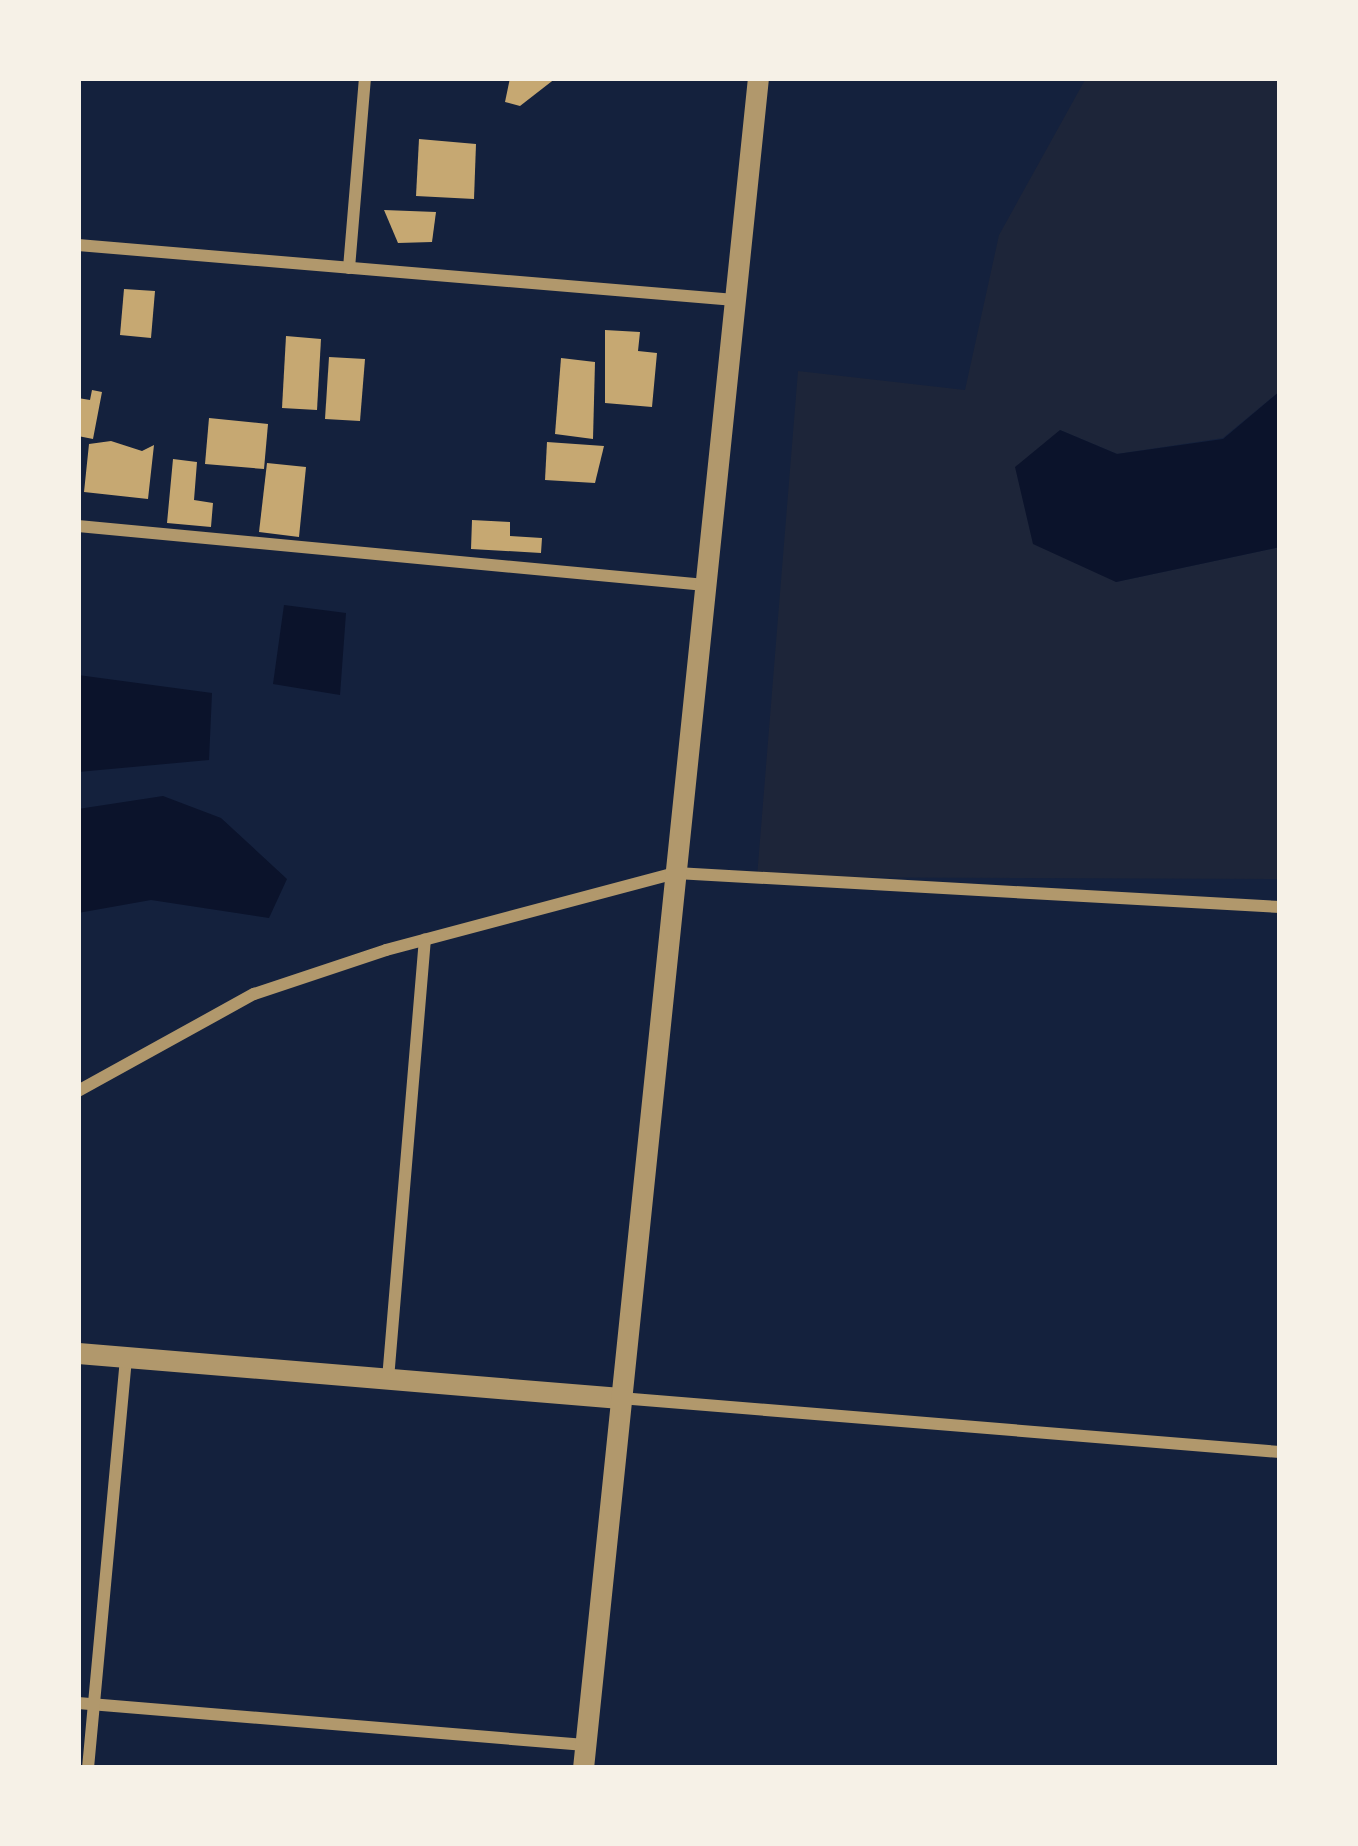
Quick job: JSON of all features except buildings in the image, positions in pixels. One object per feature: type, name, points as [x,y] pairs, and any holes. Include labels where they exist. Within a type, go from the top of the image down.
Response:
[{"type":"street","points":[[349,268],[365,78]]},
{"type":"street","points":[[78,1703],[584,1756],[758,78]]},
{"type":"street","points":[[78,245],[735,300]]},
{"type":"street","points":[[78,526],[706,585]]},
{"type":"street","points":[[78,1091],[254,994],[425,940],[676,873],[1280,907]]},
{"type":"street","points":[[388,1378],[425,940]]},
{"type":"street","points":[[78,1353],[1280,1452]]},
{"type":"street","points":[[88,1768],[125,1357]]},
{"type":"shaded area","points":[[1086,78],[1280,78],[1280,391],[1223,438],[1117,454],[1060,430],[1116,582],[1280,547],[1280,879],[757,877],[798,371],[965,390],[999,235]]},
{"type":"shaded area","points":[[1280,391],[1280,547],[1116,582],[1033,544],[1015,467],[1060,430],[1117,454],[1223,439]]},
{"type":"shaded area","points":[[284,605],[346,613],[340,695],[273,684]]},
{"type":"shaded area","points":[[78,675],[212,693],[209,760],[78,772]]},
{"type":"shaded area","points":[[163,796],[221,818],[287,879],[269,918],[151,900],[78,913],[78,809]]}]
